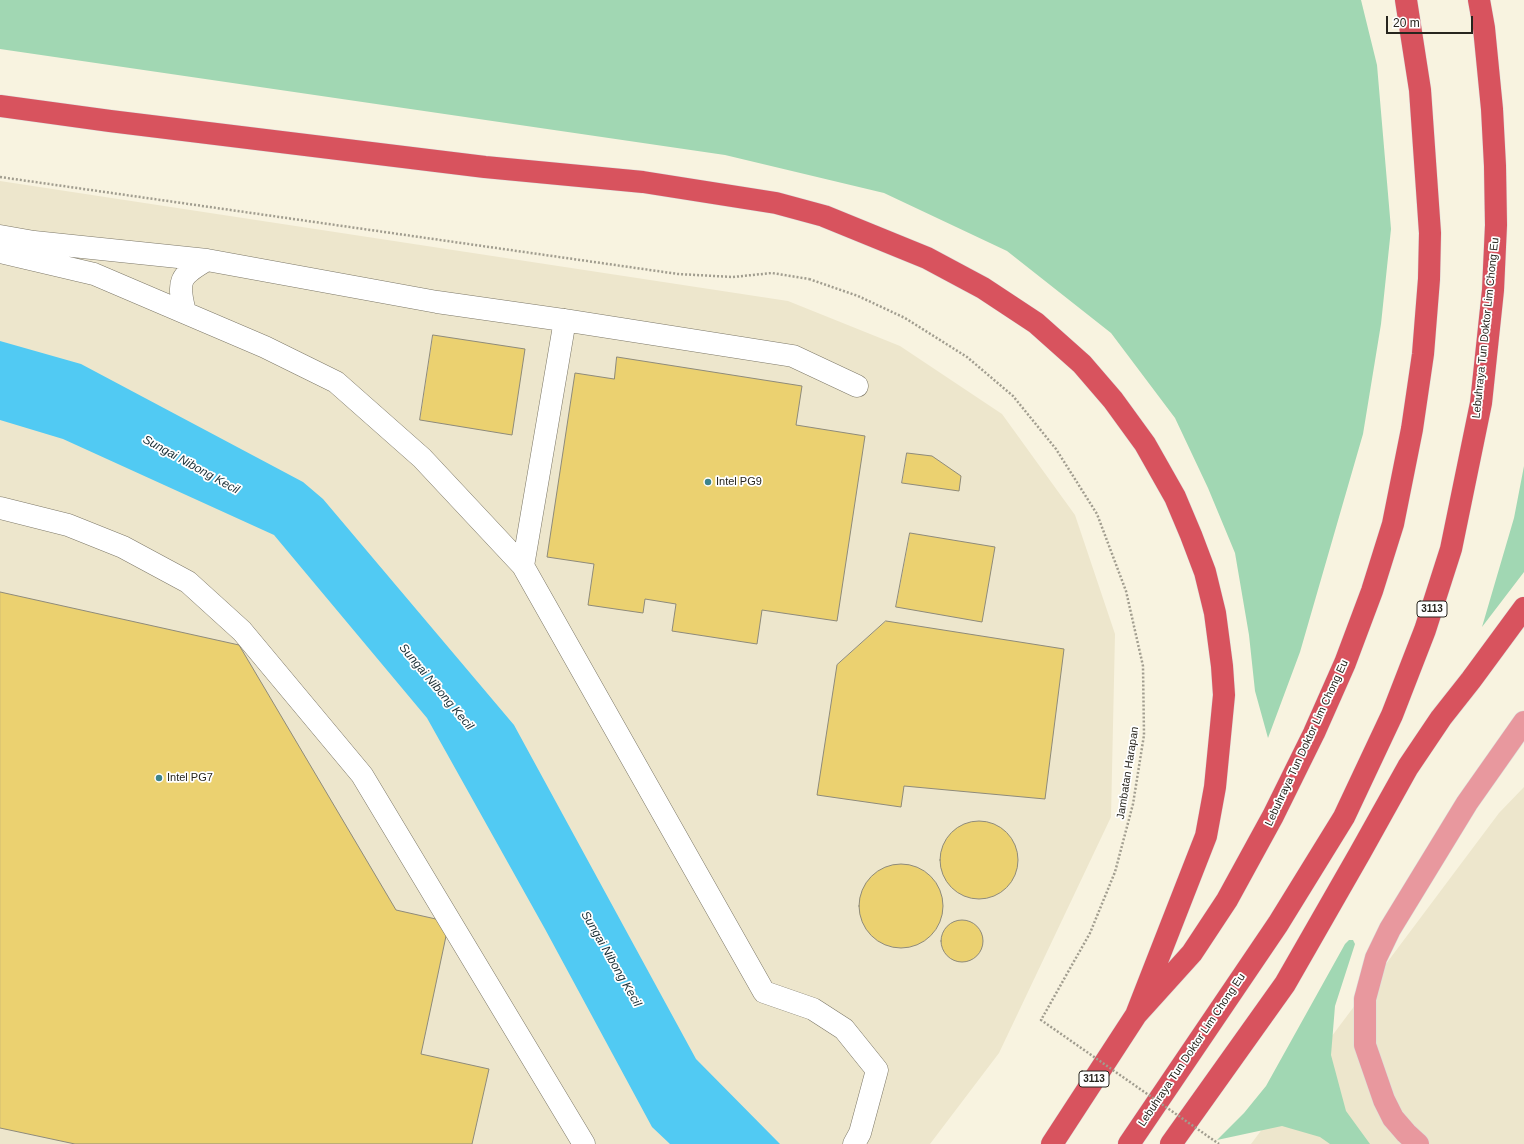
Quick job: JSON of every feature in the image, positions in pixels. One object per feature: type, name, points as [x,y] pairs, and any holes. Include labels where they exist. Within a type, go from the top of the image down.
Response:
[{"type":"highway","name":"Lebuhraya Tun Doktor Lim Chong Eu","points":[[1052,1144],[1136,1015],[1192,953],[1227,900],[1273,816],[1314,733],[1345,663],[1372,591],[1393,524],[1412,429],[1422,361],[1430,256],[1428,188],[1420,90],[1406,0]]},
{"type":"highway","name":"Lebuhraya Tun Doktor Lim Chong Eu","points":[[1129,1144],[1278,924],[1344,817],[1392,715],[1425,630],[1451,549],[1481,403],[1492,290],[1496,225],[1492,109],[1484,28],[1479,0]]},
{"type":"highway","points":[[0,106],[478,166],[643,182],[776,203],[824,216],[927,258],[983,288],[1036,323],[1082,364],[1114,400],[1145,444],[1175,497],[1189,528],[1205,572],[1215,613],[1224,695],[1215,786],[1206,836],[1136,1015]]},
{"type":"highway","points":[[1171,1144],[1285,984],[1360,854],[1408,766],[1441,718],[1524,608]]},
{"type":"main road","points":[[1418,1144],[1393,1118],[1384,1100],[1365,1045],[1365,999],[1376,958],[1390,930],[1467,802],[1524,722]]},
{"type":"lane","points":[[0,236],[34,242],[207,260],[437,302],[564,320],[793,356],[857,386]]},
{"type":"lane","points":[[0,252],[94,274],[265,347],[336,382],[422,458],[523,566],[764,992],[813,1009],[844,1029],[877,1070],[860,1133],[854,1144]]},
{"type":"lane","points":[[185,312],[181,294],[181,281],[190,269],[207,260]]},
{"type":"lane","points":[[523,566],[564,320]]},
{"type":"lane","points":[[0,508],[68,525],[123,547],[188,582],[242,631],[362,775],[584,1144]]},
{"type":"path","name":"Jambatan Harapan","points":[[0,178],[678,274],[734,277],[772,273],[808,279],[858,296],[905,318],[967,357],[1013,396],[1056,449],[1097,514],[1126,591],[1143,666],[1144,735],[1132,804],[1115,872],[1090,933],[1041,1020],[1219,1144]]},
{"type":"shaded area","points":[[0,181],[788,301],[900,346],[1002,414],[1075,515],[1115,634],[1111,817],[999,1053],[930,1144],[0,1144]]},
{"type":"shaded area","points":[[1524,787],[1524,1144],[1251,1144],[1499,813]]},
{"type":"green space","points":[[0,0],[1361,0],[1377,65],[1391,229],[1381,324],[1363,434],[1300,652],[1268,738],[1255,691],[1249,635],[1235,553],[1208,488],[1175,418],[1111,333],[1007,251],[884,193],[725,155],[0,49]]},
{"type":"green space","points":[[1524,466],[1524,572],[1482,627],[1514,518]]},
{"type":"green space","points":[[1349,940],[1353,940],[1355,944],[1335,1006],[1331,1055],[1346,1111],[1370,1144],[1330,1144],[1320,1137],[1282,1126],[1217,1140],[1244,1113],[1266,1086],[1345,944]]},
{"type":"water","name":"Sungai Nibong Kecil","points":[[0,341],[81,364],[303,482],[323,499],[514,725],[696,1059],[780,1144],[670,1144],[652,1127],[545,929],[427,718],[274,535],[63,439],[0,420]]},
{"type":"building","points":[[433,335],[525,349],[512,435],[420,420]]},
{"type":"building","name":"Intel PG9","points":[[617,357],[802,386],[796,425],[865,436],[837,621],[762,610],[757,644],[672,631],[676,604],[645,599],[643,613],[588,605],[594,564],[547,557],[575,373],[614,379]]},
{"type":"building","points":[[907,453],[932,456],[961,476],[959,491],[902,483]]},
{"type":"building","points":[[910,533],[995,547],[982,622],[896,607]]},
{"type":"building","name":"Intel PG7","points":[[0,592],[239,645],[396,910],[449,922],[421,1054],[489,1069],[472,1144],[75,1144],[0,1128]]},
{"type":"building","points":[[886,621],[1064,649],[1045,799],[904,786],[901,807],[817,795],[837,665]]},
{"type":"building","points":[[979,821],[994,824],[1006,833],[1015,845],[1018,860],[1015,875],[1006,887],[994,896],[979,899],[964,896],[952,887],[943,875],[940,860],[943,845],[952,833],[964,824]]},
{"type":"building","points":[[901,864],[917,867],[931,876],[940,890],[943,906],[940,922],[931,936],[917,945],[901,948],[885,945],[871,936],[862,922],[859,906],[862,890],[871,876],[885,867]]},
{"type":"building","points":[[962,920],[977,926],[983,941],[977,956],[962,962],[947,956],[941,941],[947,926]]},
{"type":"place","name":"Intel PG9","points":[[708,482]]},
{"type":"place","name":"Intel PG7","points":[[159,778]]}]
